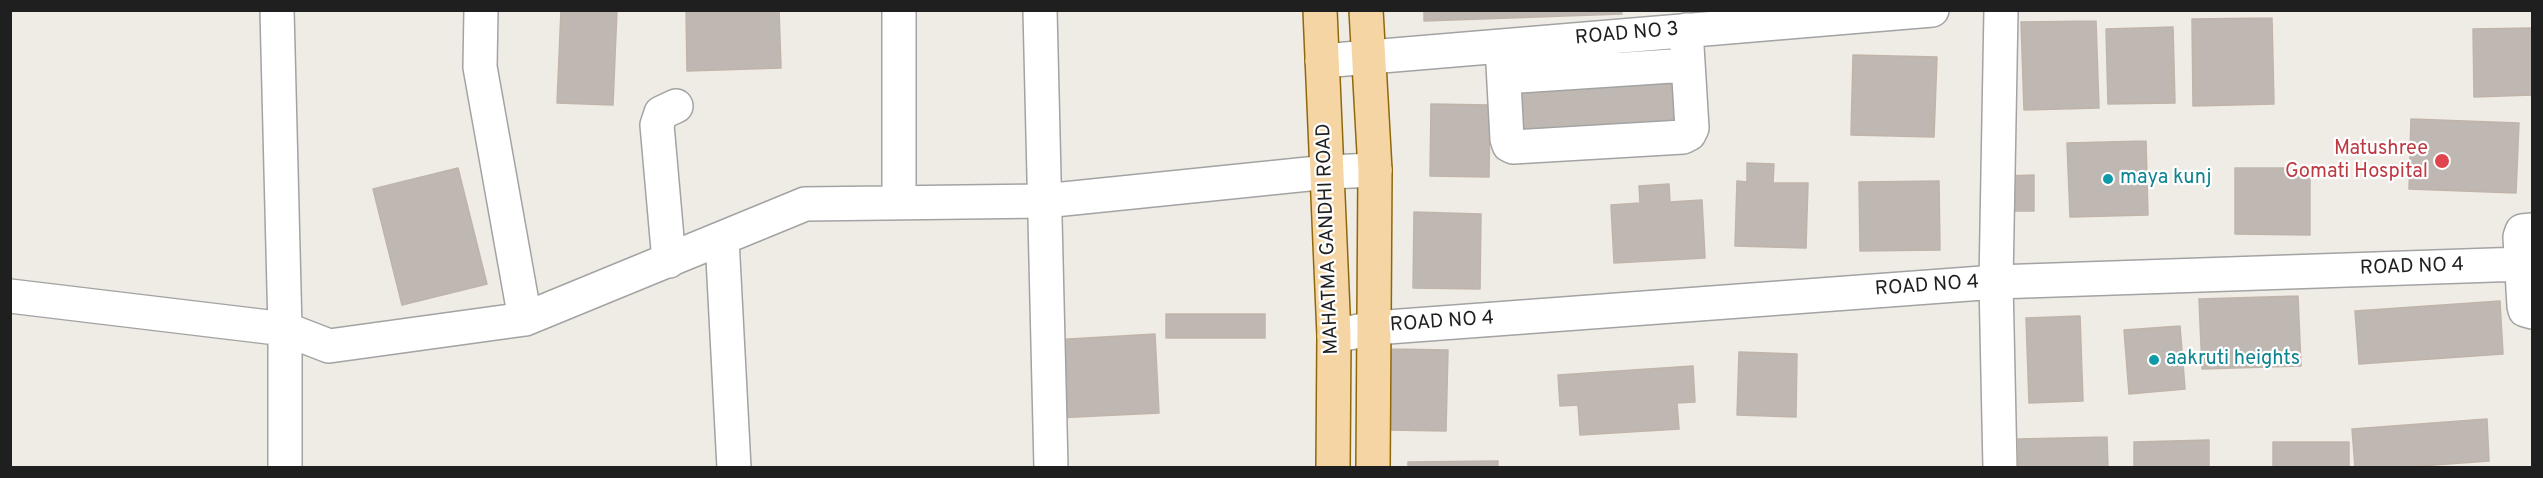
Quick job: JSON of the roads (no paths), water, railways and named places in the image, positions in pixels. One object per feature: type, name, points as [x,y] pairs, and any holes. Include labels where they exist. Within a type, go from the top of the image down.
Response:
[{"type":"main road","name":"MAHATMA GANDHI ROAD","points":[[1320,10],[1334,336],[1333,468]]},
{"type":"main road","name":"MAHATMA GANDHI ROAD","points":[[1366,10],[1375,170],[1373,468]]},
{"type":"street","points":[[277,10],[285,329],[285,468]]},
{"type":"street","points":[[481,10],[480,67],[525,319]]},
{"type":"street","points":[[899,10],[899,203]]},
{"type":"street","points":[[1040,10],[1051,468]]},
{"type":"street","name":"ROAD NO 3","points":[[1322,61],[1367,57],[1503,61],[1686,30],[1932,10]]},
{"type":"street","points":[[2000,468],[1996,282],[2001,10]]},
{"type":"street","points":[[1672,66],[1503,61],[1509,145],[1514,147],[1683,137],[1689,134],[1692,128],[1686,30]]},
{"type":"street","points":[[669,261],[657,125],[661,113],[676,106]]},
{"type":"street","points":[[10,296],[285,329],[329,346],[525,319],[805,204],[1044,201],[1328,172],[1375,170]]},
{"type":"street","points":[[2532,230],[2522,231],[2520,234],[2525,310],[2532,312]]},
{"type":"street","points":[[722,239],[734,468]]},
{"type":"street","name":"ROAD NO 4","points":[[1334,336],[1374,328],[1996,282],[2522,264]]},
{"type":"place","name":"Matushree Gomati Hospital","points":[[2442,161]]},
{"type":"place","name":"maya kunj","points":[[2108,179]]},
{"type":"place","name":"aakruti heights","points":[[2154,360]]}]
